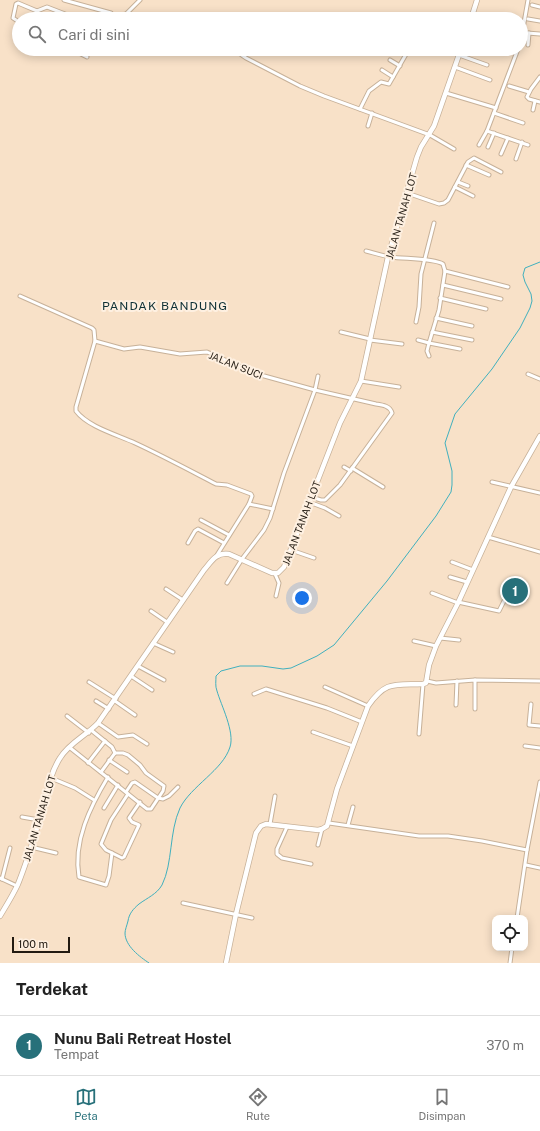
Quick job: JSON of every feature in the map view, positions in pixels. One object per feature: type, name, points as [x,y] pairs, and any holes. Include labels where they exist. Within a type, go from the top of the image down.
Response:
[{"type":"main road","points":[[474,12],[478,0]]},
{"type":"main road","name":"JALAN TANAH LOT","points":[[0,916],[17,886],[31,847],[51,778],[61,756],[69,747],[90,732],[109,709],[167,622],[204,570],[217,555],[225,553],[275,574],[283,569],[292,550],[340,423],[361,381],[388,257],[407,193],[420,150],[430,135],[459,56]]},
{"type":"main road","points":[[226,963],[236,914],[256,833],[261,826],[266,824],[316,830],[322,829],[329,823],[337,789],[368,706],[379,692],[388,687],[425,682],[436,646],[513,487],[540,436]]},
{"type":"street","points":[[64,0],[107,12]]},
{"type":"street","points":[[128,12],[140,0]]},
{"type":"street","points":[[526,12],[528,0]]},
{"type":"street","points":[[14,12],[17,2],[37,11],[47,7],[60,12]]},
{"type":"street","points":[[532,6],[540,7]]},
{"type":"street","points":[[528,19],[540,21]]},
{"type":"street","points":[[528,46],[528,33],[540,34]]},
{"type":"street","points":[[243,56],[300,86],[430,135],[454,149]]},
{"type":"street","points":[[360,109],[370,90],[381,82],[389,84],[405,56]]},
{"type":"street","points":[[462,56],[487,65]]},
{"type":"street","points":[[479,145],[494,114],[515,56]]},
{"type":"street","points":[[390,60],[400,66]]},
{"type":"street","points":[[455,67],[490,80]]},
{"type":"street","points":[[382,70],[393,77]]},
{"type":"street","points":[[540,77],[529,92],[528,98],[535,102],[540,102]]},
{"type":"street","points":[[534,85],[540,87]]},
{"type":"street","points":[[509,86],[529,92]]},
{"type":"street","points":[[446,93],[496,108]]},
{"type":"street","points":[[533,110],[535,102]]},
{"type":"street","points":[[368,126],[372,113]]},
{"type":"street","points":[[494,114],[523,123]]},
{"type":"street","points":[[487,131],[528,145]]},
{"type":"street","points":[[488,147],[494,133]]},
{"type":"street","points":[[501,154],[508,138]]},
{"type":"street","points":[[516,159],[522,142]]},
{"type":"street","points":[[407,193],[442,204],[448,200],[466,166],[471,159],[474,158],[501,172]]},
{"type":"street","points":[[466,166],[489,175]]},
{"type":"street","points":[[458,182],[468,186]]},
{"type":"street","points":[[455,187],[473,196]]},
{"type":"street","points":[[416,322],[419,307],[421,274],[434,223]]},
{"type":"street","points":[[366,252],[388,257],[432,260],[441,263],[446,271],[508,287]]},
{"type":"street","points":[[429,356],[427,351],[446,271]]},
{"type":"street","points":[[443,284],[501,299]]},
{"type":"street","points":[[20,296],[92,328],[96,334],[76,407],[77,413],[89,422],[216,484],[227,485],[251,494],[252,496],[249,504],[217,555]]},
{"type":"street","points":[[440,298],[486,309]]},
{"type":"street","points":[[436,318],[472,326]]},
{"type":"street","points":[[341,332],[370,340],[402,344]]},
{"type":"street","points":[[432,332],[472,340]]},
{"type":"street","points":[[418,340],[460,349]]},
{"type":"street","name":"JALAN SUCI","points":[[95,341],[124,349],[140,347],[180,354],[206,352],[257,374],[315,390],[386,406],[392,413],[352,469]]},
{"type":"street","points":[[528,374],[540,379]]},
{"type":"street","points":[[227,583],[242,559],[264,530],[270,518],[284,473],[315,390],[318,376]]},
{"type":"street","points":[[361,381],[400,388]]},
{"type":"street","points":[[344,467],[352,469],[383,487]]},
{"type":"street","points":[[310,499],[325,500],[340,485],[352,469]]},
{"type":"street","points":[[492,482],[540,493]]},
{"type":"street","points":[[310,499],[339,516]]},
{"type":"street","points":[[249,504],[272,509]]},
{"type":"street","points":[[201,520],[229,535]]},
{"type":"street","points":[[188,543],[195,531],[198,530],[224,543]]},
{"type":"street","points":[[489,537],[540,552]]},
{"type":"street","points":[[292,550],[314,558]]},
{"type":"street","points":[[452,562],[473,570]]},
{"type":"street","points":[[275,574],[279,583],[276,596]]},
{"type":"street","points":[[450,577],[467,582]]},
{"type":"street","points":[[166,589],[183,600]]},
{"type":"street","points":[[432,593],[458,603],[499,611],[505,599],[526,598]]},
{"type":"street","points":[[151,612],[167,622]]},
{"type":"street","points":[[440,638],[459,640]]},
{"type":"street","points":[[414,641],[436,646]]},
{"type":"street","points":[[153,643],[173,652]]},
{"type":"street","points":[[138,666],[164,680]]},
{"type":"street","points":[[131,676],[152,690]]},
{"type":"street","points":[[419,734],[425,682],[475,680],[540,681]]},
{"type":"street","points":[[475,680],[475,709]]},
{"type":"street","points":[[456,705],[457,681]]},
{"type":"street","points":[[89,682],[135,715]]},
{"type":"street","points":[[325,687],[368,706]]},
{"type":"street","points":[[254,694],[266,689],[327,708],[362,722]]},
{"type":"street","points":[[96,701],[109,709]]},
{"type":"street","points":[[531,704],[529,725],[540,726]]},
{"type":"street","points":[[67,716],[105,741],[112,747],[115,753]]},
{"type":"street","points":[[98,723],[118,737],[133,735],[147,744]]},
{"type":"street","points":[[313,732],[353,746]]},
{"type":"street","points":[[88,763],[105,741]]},
{"type":"street","points":[[525,746],[540,748]]},
{"type":"street","points":[[69,747],[140,802],[148,810],[151,809],[164,789],[164,786],[146,773],[140,765],[128,755],[123,753],[115,753]]},
{"type":"street","points":[[101,772],[115,753]]},
{"type":"street","points":[[110,760],[127,772]]},
{"type":"street","points":[[108,777],[94,800],[80,839],[78,852],[79,877],[106,885],[109,876],[112,853]]},
{"type":"street","points":[[51,778],[75,788],[94,800]]},
{"type":"street","points":[[140,802],[129,818],[132,822],[139,825],[124,857],[122,858],[106,850],[101,844],[111,820],[132,783],[135,782],[158,798],[166,798],[178,787]]},
{"type":"street","points":[[518,915],[527,850],[540,782]]},
{"type":"street","points":[[104,808],[118,785]]},
{"type":"street","points":[[270,824],[275,796]]},
{"type":"street","points":[[348,825],[353,807]]},
{"type":"street","points":[[22,817],[39,820]]},
{"type":"street","points":[[329,823],[419,836],[448,836],[527,850]]},
{"type":"street","points":[[287,827],[277,854],[282,858],[310,864]]},
{"type":"street","points":[[318,845],[322,829]]},
{"type":"street","points":[[31,847],[56,853]]},
{"type":"street","points":[[10,848],[1,878],[17,886]]},
{"type":"street","points":[[526,865],[540,868]]},
{"type":"street","points":[[183,903],[252,918]]},
{"type":"street","points":[[510,963],[512,951]]},
{"type":"waterway","points":[[149,963],[130,947],[127,942],[125,930],[129,916],[133,910],[155,893],[162,885],[168,867],[174,827],[180,808],[191,792],[221,763],[230,747],[231,734],[216,689],[216,676],[221,671],[240,666],[262,666],[283,669],[291,668],[317,656],[334,645],[387,581],[436,516],[451,492],[452,471],[445,443],[455,414],[492,369],[520,328],[532,301],[531,294],[523,275],[525,268],[540,262]]},
{"type":"place","name":"Nunu Bali Retreat Hostel","points":[[515,591]]},
{"type":"district","name":"PANDAK BANDUNG","points":[[165,306]]}]
